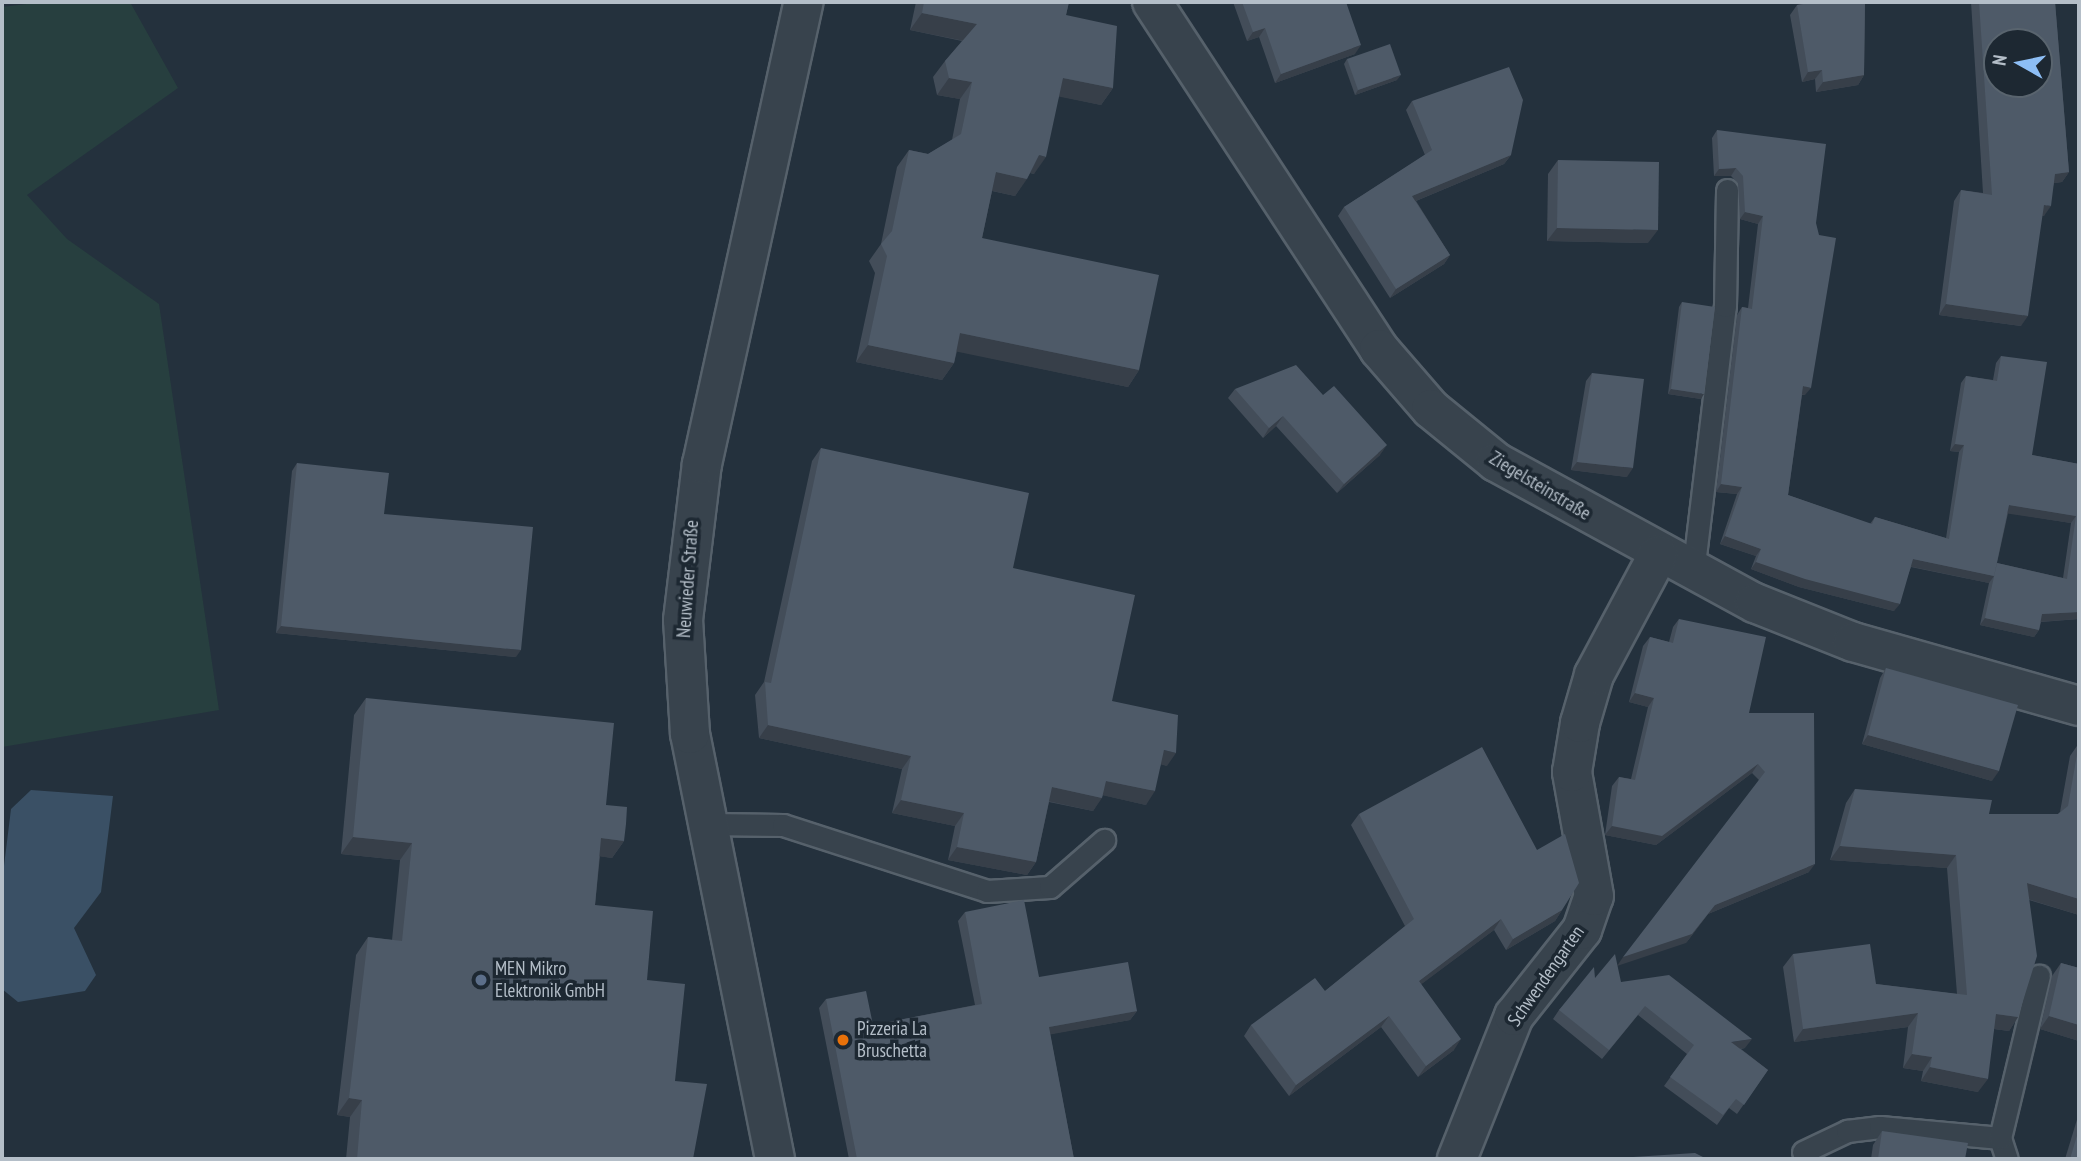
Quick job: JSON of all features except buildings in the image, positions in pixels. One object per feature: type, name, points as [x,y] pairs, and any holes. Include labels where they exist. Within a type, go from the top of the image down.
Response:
[{"type":"street","name":"Neuwieder Straße","points":[[775,1159],[708,824],[684,670],[685,572],[702,464],[804,2]]},
{"type":"street","name":"Ziegelsteinstraße","points":[[1152,2],[1379,349],[1431,409],[1496,462],[1658,555],[1853,642],[2079,706]]},
{"type":"street","name":"Schwendengarten","points":[[1457,1159],[1514,1016],[1582,930],[1594,895],[1576,823],[1572,772],[1580,723],[1594,675],[1658,555]]},
{"type":"lane","points":[[1693,572],[1725,306],[1727,190]]},
{"type":"lane","points":[[708,824],[783,825],[987,891],[1050,887],[1104,840]]},
{"type":"lane","points":[[2007,1159],[2000,1138],[2039,976]]},
{"type":"lane","points":[[1803,1152],[1847,1131],[1880,1126],[2000,1138]]},
{"type":"green space","points":[[43,2],[130,2],[178,88],[27,195],[67,239],[159,304],[219,710],[2,747],[2,7]]},
{"type":"water","points":[[31,790],[113,796],[101,892],[74,928],[96,975],[85,991],[18,1002],[2,989],[2,882],[11,809]]},
{"type":"place","name":"MEN Mikro Elektronik GmbH","points":[[481,980]]},
{"type":"place","name":"Pizzeria La Bruschetta","points":[[843,1040]]}]
